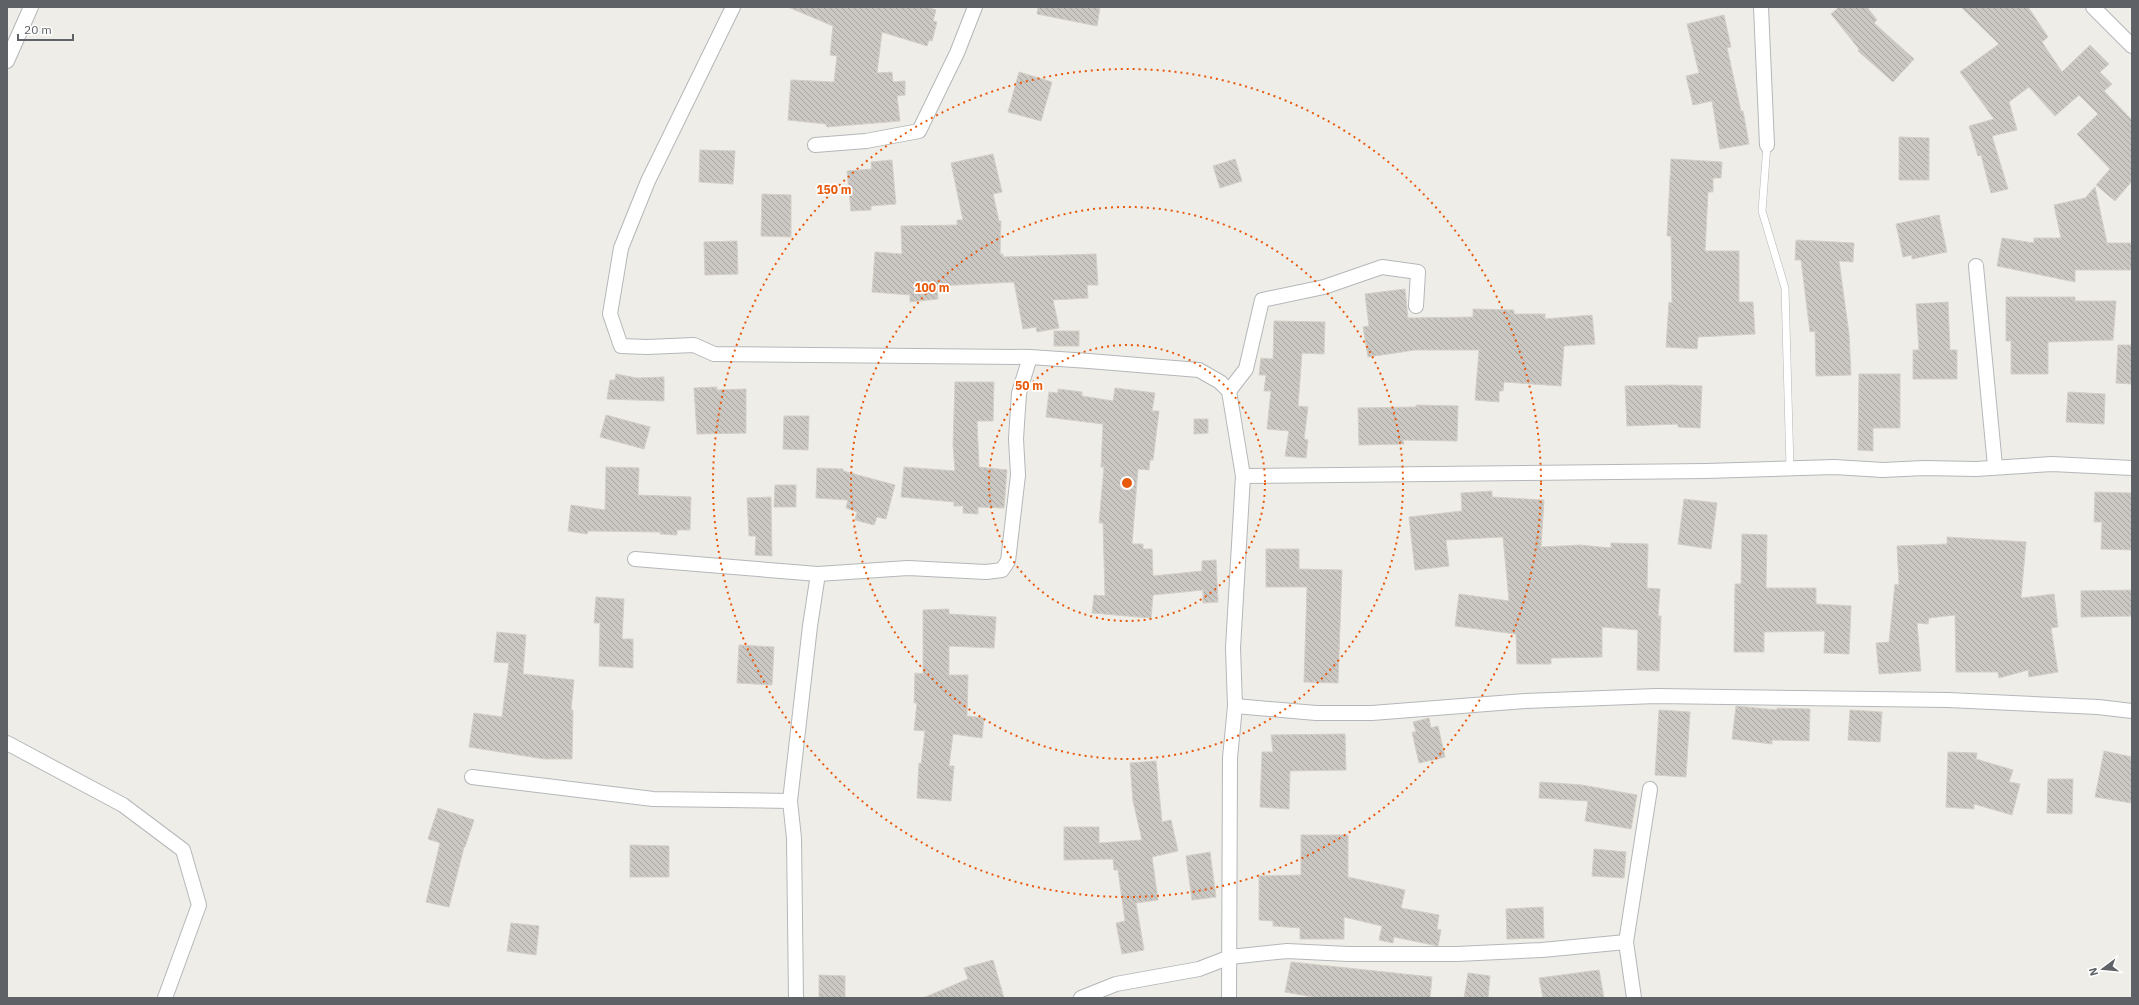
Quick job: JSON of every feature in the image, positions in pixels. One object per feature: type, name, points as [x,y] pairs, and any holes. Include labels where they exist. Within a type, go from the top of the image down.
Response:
[{"type":"street","points":[[7,61],[30,7]]},
{"type":"street","points":[[733,7],[648,180],[621,248],[610,314],[620,346],[647,347],[694,345],[714,354],[1030,357],[1199,370],[1220,382],[1229,391],[1243,476],[1233,648],[1235,706],[1230,758],[1229,998]]},
{"type":"street","points":[[815,145],[866,141],[919,131],[956,53],[975,7]]},
{"type":"street","points":[[1761,7],[1767,145]]},
{"type":"street","points":[[2093,7],[2132,46]]},
{"type":"street","points":[[1976,266],[1995,466]]},
{"type":"street","points":[[1229,391],[1246,369],[1262,300],[1324,287],[1382,267],[1418,272],[1416,306]]},
{"type":"street","points":[[635,559],[818,574],[908,568],[986,572],[1002,570],[1008,562],[1018,475],[1016,440],[1019,393],[1030,357]]},
{"type":"street","points":[[1243,476],[1834,467],[1883,470],[1924,468],[1976,469],[1995,466],[2052,464],[2132,468]]},
{"type":"street","points":[[796,998],[794,838],[790,801],[809,633],[818,574]]},
{"type":"street","points":[[1235,706],[1316,713],[1372,713],[1525,701],[1656,696],[1948,700],[2098,706],[2132,711]]},
{"type":"street","points":[[7,743],[123,805],[183,850],[199,906],[165,998]]},
{"type":"street","points":[[472,777],[653,799],[790,801]]},
{"type":"street","points":[[1634,998],[1626,942],[1650,789]]},
{"type":"street","points":[[1081,998],[1116,984],[1199,968],[1230,957],[1287,951],[1348,954],[1457,954],[1542,950],[1626,942]]},
{"type":"lane","points":[[1767,145],[1762,211],[1785,288],[1790,468]]},
{"type":"building","points":[[788,7],[927,7],[936,10],[933,21],[937,22],[932,41],[929,40],[927,46],[882,32],[877,73],[892,72],[893,82],[905,81],[905,95],[897,96],[900,121],[827,127],[826,124],[788,120],[791,80],[834,82],[837,56],[830,55],[833,26]]},
{"type":"building","points":[[1038,7],[1100,7],[1097,26],[1037,14]]},
{"type":"building","points":[[1839,7],[1867,7],[1877,20],[1874,23],[1914,59],[1893,82],[1858,51],[1859,49],[1831,14]]},
{"type":"building","points":[[1961,7],[2028,7],[2048,37],[2042,42],[2062,72],[2090,45],[2109,64],[2100,72],[2112,84],[2104,91],[2132,120],[2132,181],[2115,201],[2096,185],[2110,169],[2077,134],[2098,114],[2079,95],[2055,116],[2029,87],[2009,102],[2017,130],[1992,136],[2008,189],[1991,193],[1981,155],[1978,156],[1969,126],[1994,119],[1960,72],[1999,44]]},
{"type":"building","points":[[1724,15],[1731,47],[1727,48],[1741,111],[1743,111],[1749,144],[1720,149],[1712,101],[1693,105],[1686,76],[1699,73],[1687,24]]},
{"type":"building","points":[[1019,72],[1052,82],[1041,121],[1008,112]]},
{"type":"building","points":[[1899,137],[1929,138],[1929,180],[1899,180]]},
{"type":"building","points":[[700,150],[735,151],[733,184],[699,182]]},
{"type":"building","points":[[993,154],[1002,192],[993,194],[999,221],[1001,221],[1000,254],[1003,254],[1003,257],[1096,254],[1098,285],[1087,285],[1088,298],[1053,300],[1059,328],[1037,332],[1036,327],[1023,329],[1014,282],[937,286],[938,299],[910,302],[910,295],[872,292],[875,252],[902,254],[901,226],[957,225],[957,220],[963,220],[951,163]]},
{"type":"building","points":[[1235,159],[1242,181],[1220,188],[1213,166]]},
{"type":"building","points":[[1671,159],[1722,162],[1721,178],[1713,178],[1713,192],[1708,192],[1705,251],[1739,251],[1739,302],[1753,302],[1755,334],[1698,337],[1697,349],[1666,347],[1669,302],[1672,303],[1671,236],[1667,236]]},
{"type":"building","points":[[892,160],[896,204],[871,206],[871,210],[851,211],[847,171],[872,169],[871,162]]},
{"type":"building","points":[[2095,187],[2107,243],[2132,243],[2132,270],[2075,270],[2075,282],[1997,266],[2002,238],[2034,243],[2034,238],[2061,238],[2054,205],[2085,198]]},
{"type":"building","points":[[762,194],[791,195],[791,237],[761,236]]},
{"type":"building","points":[[1939,215],[1947,252],[1912,259],[1912,255],[1903,257],[1896,224]]},
{"type":"building","points":[[1796,240],[1854,243],[1853,262],[1839,261],[1849,334],[1851,375],[1816,376],[1815,331],[1810,332],[1801,260],[1795,260]]},
{"type":"building","points":[[737,241],[738,274],[705,275],[704,242]]},
{"type":"building","points":[[1405,289],[1408,318],[1473,317],[1473,309],[1514,310],[1514,314],[1545,314],[1545,319],[1592,315],[1595,344],[1564,346],[1561,386],[1504,382],[1503,391],[1499,391],[1499,402],[1475,400],[1479,350],[1415,350],[1368,357],[1363,327],[1369,326],[1365,294]]},
{"type":"building","points":[[2006,297],[2075,297],[2075,301],[2116,301],[2113,340],[2048,342],[2048,374],[2011,374],[2011,341],[2006,341]]},
{"type":"building","points":[[1948,302],[1950,350],[1957,350],[1957,379],[1913,379],[1913,350],[1919,350],[1916,304]]},
{"type":"building","points":[[1274,321],[1325,322],[1324,354],[1302,353],[1298,406],[1308,407],[1304,439],[1308,440],[1306,458],[1285,456],[1289,431],[1267,429],[1271,391],[1264,391],[1266,375],[1259,375],[1261,358],[1273,359]]},
{"type":"building","points":[[1054,331],[1079,331],[1079,346],[1054,346]]},
{"type":"building","points":[[2118,345],[2132,345],[2132,384],[2116,383]]},
{"type":"building","points":[[616,374],[637,378],[664,377],[664,401],[607,399],[610,380],[615,380]]},
{"type":"building","points":[[1859,374],[1900,374],[1900,428],[1873,428],[1873,451],[1858,450]]},
{"type":"building","points":[[955,382],[994,382],[993,421],[977,421],[979,467],[1007,470],[1004,508],[978,507],[978,514],[963,513],[963,506],[954,506],[954,502],[901,497],[904,467],[955,471],[953,445]]},
{"type":"building","points":[[1625,386],[1702,386],[1700,428],[1678,427],[1678,424],[1627,426]]},
{"type":"building","points":[[717,387],[717,390],[746,389],[746,433],[697,434],[694,388]]},
{"type":"building","points":[[1115,388],[1155,393],[1152,411],[1159,411],[1153,460],[1150,460],[1149,470],[1138,469],[1132,544],[1143,544],[1143,549],[1152,549],[1153,576],[1202,571],[1202,561],[1216,560],[1218,602],[1203,603],[1203,590],[1153,595],[1151,618],[1092,613],[1094,595],[1105,596],[1103,523],[1099,523],[1104,467],[1101,467],[1103,424],[1046,417],[1049,392],[1058,393],[1058,389],[1082,392],[1082,396],[1113,401]]},
{"type":"building","points":[[2068,392],[2105,394],[2104,424],[2066,422]]},
{"type":"building","points":[[1416,405],[1458,406],[1457,441],[1403,440],[1404,444],[1359,445],[1358,408],[1416,407]]},
{"type":"building","points":[[606,415],[650,427],[644,449],[600,437]]},
{"type":"building","points":[[784,416],[809,416],[808,450],[783,449]]},
{"type":"building","points":[[1194,419],[1208,419],[1208,433],[1194,434]]},
{"type":"building","points":[[606,467],[639,468],[638,495],[691,497],[690,530],[677,530],[677,535],[660,534],[660,532],[588,531],[587,534],[568,531],[571,505],[605,510]]},
{"type":"building","points":[[817,468],[843,469],[843,471],[895,485],[886,519],[877,517],[874,525],[855,520],[857,512],[846,508],[848,500],[816,498]]},
{"type":"building","points":[[775,485],[796,485],[796,507],[774,507]]},
{"type":"building","points":[[1492,491],[1492,497],[1544,500],[1541,547],[1580,545],[1611,548],[1611,543],[1648,544],[1647,588],[1660,589],[1658,616],[1661,616],[1659,671],[1637,670],[1638,630],[1602,627],[1602,657],[1551,658],[1551,664],[1517,664],[1516,634],[1455,626],[1459,594],[1509,601],[1503,537],[1446,540],[1449,566],[1415,570],[1409,517],[1462,511],[1461,493]]},
{"type":"building","points":[[2095,492],[2132,493],[2132,550],[2101,549],[2102,522],[2094,522]]},
{"type":"building","points":[[771,497],[772,556],[755,555],[756,536],[749,536],[747,498]]},
{"type":"building","points":[[1684,499],[1717,503],[1711,549],[1678,544]]},
{"type":"building","points":[[1742,534],[1767,535],[1766,588],[1816,588],[1816,604],[1851,606],[1849,654],[1824,653],[1825,631],[1764,632],[1764,652],[1734,652],[1735,584],[1741,584]]},
{"type":"building","points":[[1947,537],[2026,542],[2021,598],[2054,594],[2058,627],[2051,628],[2058,672],[2029,677],[2028,670],[1999,678],[1998,672],[1956,672],[1955,615],[1929,618],[1928,624],[1917,623],[1921,671],[1879,674],[1876,643],[1889,642],[1895,584],[1899,585],[1897,546],[1947,544]]},
{"type":"building","points":[[1266,549],[1299,549],[1299,569],[1342,570],[1338,683],[1304,682],[1307,587],[1266,587]]},
{"type":"building","points":[[2132,590],[2132,616],[2081,617],[2081,591]]},
{"type":"building","points":[[596,597],[624,599],[622,639],[633,639],[633,668],[599,666],[600,623],[594,623]]},
{"type":"building","points":[[949,609],[949,614],[996,617],[994,648],[949,646],[949,675],[968,675],[967,716],[984,718],[982,738],[953,734],[949,766],[954,766],[951,801],[917,798],[919,763],[921,764],[925,731],[914,730],[917,703],[914,703],[915,673],[923,674],[923,610]]},
{"type":"building","points":[[497,632],[526,635],[523,674],[574,680],[571,710],[573,710],[572,759],[544,759],[469,747],[474,713],[502,717],[509,663],[494,662]]},
{"type":"building","points":[[739,645],[774,647],[772,685],[737,683]]},
{"type":"building","points":[[1736,706],[1777,710],[1777,708],[1810,709],[1809,741],[1772,740],[1772,744],[1732,739]]},
{"type":"building","points":[[1659,710],[1690,712],[1686,777],[1655,775]]},
{"type":"building","points":[[1850,710],[1882,712],[1880,742],[1848,740]]},
{"type":"building","points":[[1429,718],[1431,728],[1438,726],[1445,757],[1419,763],[1412,732],[1416,732],[1413,722]]},
{"type":"building","points":[[1345,734],[1346,770],[1290,771],[1289,809],[1260,807],[1262,752],[1273,752],[1271,735]]},
{"type":"building","points":[[2104,751],[2132,757],[2132,803],[2095,797]]},
{"type":"building","points":[[1948,752],[1977,753],[1976,759],[2013,770],[2009,782],[2020,784],[2012,815],[1974,804],[1974,809],[1946,807]]},
{"type":"building","points":[[1156,761],[1162,822],[1171,820],[1178,851],[1152,857],[1158,900],[1136,903],[1144,950],[1122,954],[1116,923],[1125,921],[1118,870],[1114,870],[1113,859],[1064,860],[1064,827],[1099,827],[1099,843],[1142,840],[1133,801],[1130,763]]},
{"type":"building","points":[[2048,779],[2073,779],[2072,814],[2047,813]]},
{"type":"building","points":[[1540,782],[1582,785],[1637,795],[1631,829],[1585,821],[1588,801],[1539,798]]},
{"type":"building","points":[[438,808],[474,820],[464,847],[449,907],[426,902],[440,843],[428,839]]},
{"type":"building","points":[[1301,835],[1348,835],[1348,877],[1405,890],[1401,908],[1439,915],[1437,929],[1441,930],[1438,946],[1394,937],[1393,943],[1379,940],[1382,926],[1344,917],[1344,939],[1300,939],[1300,928],[1273,926],[1273,921],[1259,920],[1259,876],[1301,875]]},
{"type":"building","points":[[630,845],[669,846],[669,877],[630,877]]},
{"type":"building","points":[[1594,849],[1626,852],[1624,878],[1592,876]]},
{"type":"building","points":[[1210,852],[1216,897],[1192,900],[1186,856]]},
{"type":"building","points":[[1543,907],[1544,938],[1507,939],[1506,909]]},
{"type":"building","points":[[511,923],[539,926],[536,955],[507,951]]},
{"type":"building","points":[[993,960],[1004,998],[923,998],[968,979],[964,968]]},
{"type":"building","points":[[1291,962],[1432,977],[1430,998],[1318,998],[1285,992]]},
{"type":"building","points":[[1599,970],[1604,998],[1543,998],[1539,978]]},
{"type":"building","points":[[1468,973],[1490,976],[1488,998],[1464,998]]},
{"type":"building","points":[[819,975],[845,976],[845,998],[819,998]]}]
